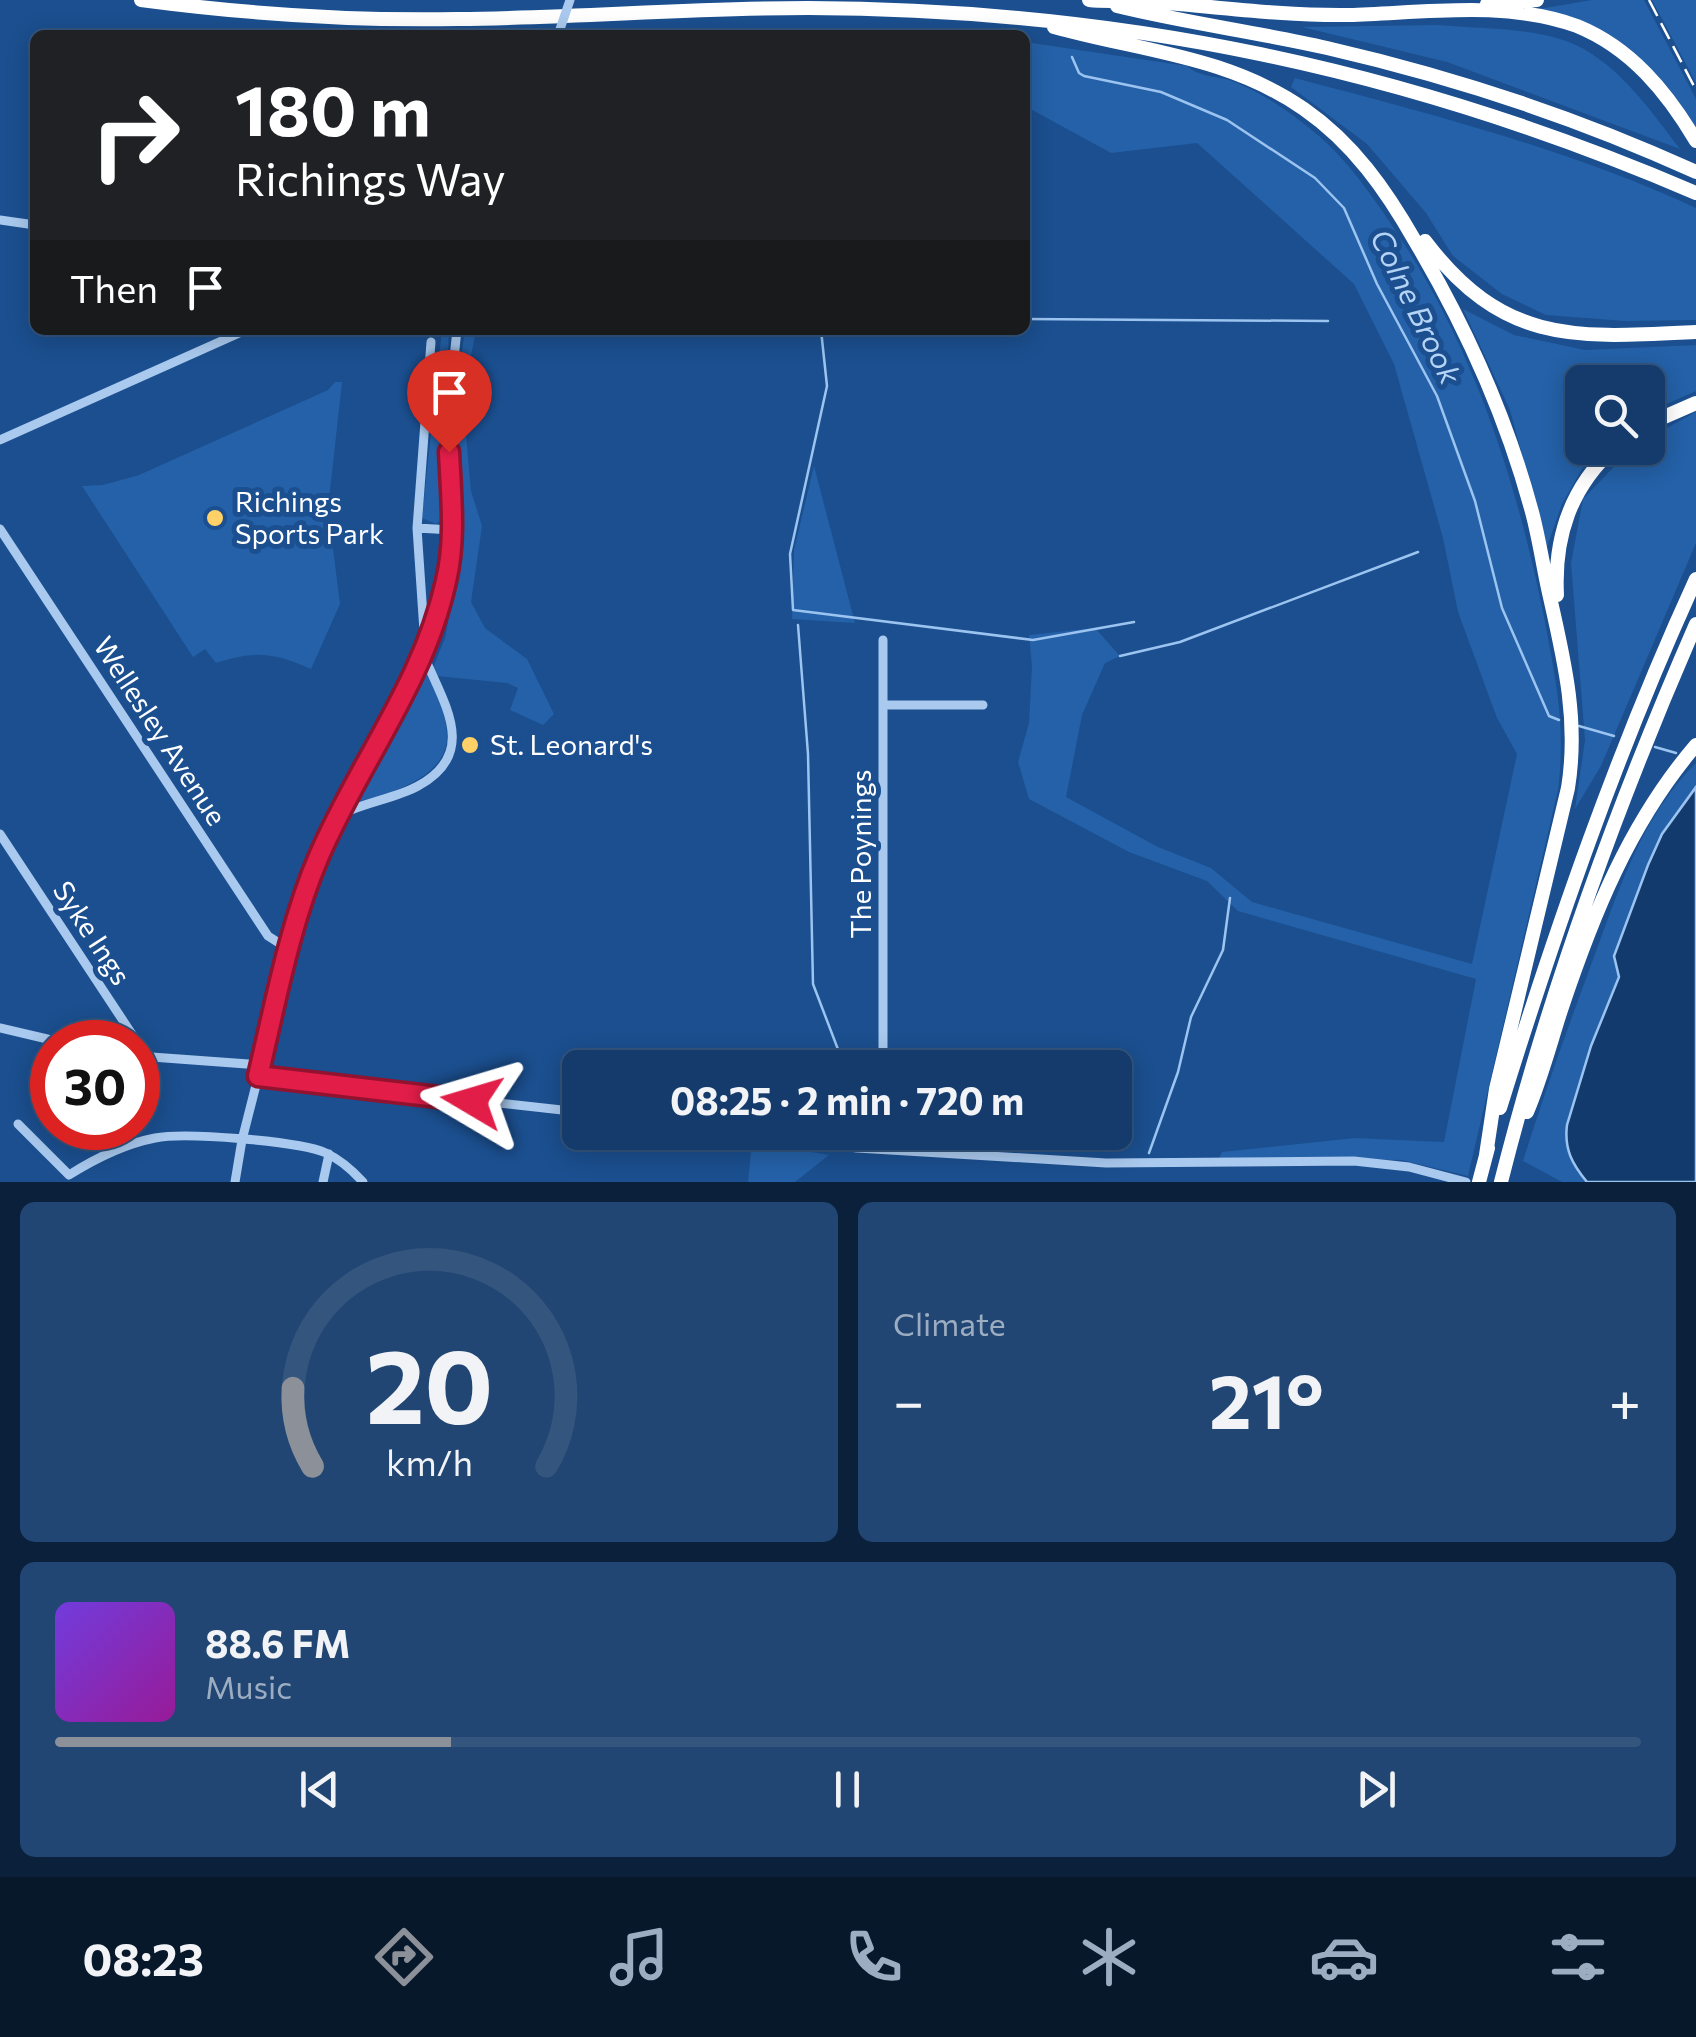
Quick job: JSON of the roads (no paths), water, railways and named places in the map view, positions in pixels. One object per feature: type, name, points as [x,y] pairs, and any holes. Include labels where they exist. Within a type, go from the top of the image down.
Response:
[{"type":"highway","points":[[141,0],[258,14],[365,20],[824,8],[1098,24],[1337,70],[1533,129],[1696,194]]},
{"type":"highway","points":[[1093,0],[1303,14],[1452,10],[1540,16],[1578,26],[1642,69],[1662,90],[1696,141]]},
{"type":"highway","points":[[1093,0],[1390,64],[1514,101],[1696,172]]},
{"type":"highway","points":[[1452,10],[1538,0]]},
{"type":"highway","points":[[1029,20],[1189,57],[1240,74],[1278,92],[1344,141],[1404,219],[1466,332],[1498,406],[1533,515],[1560,636],[1573,722],[1572,764],[1496,1090],[1486,1155]]},
{"type":"highway","points":[[1404,219],[1467,290],[1512,318],[1572,332],[1696,332]]},
{"type":"highway","points":[[1665,417],[1696,403]]},
{"type":"highway","points":[[1560,636],[1557,575],[1562,528],[1580,486],[1599,465]]},
{"type":"highway","points":[[1479,1182],[1574,879],[1639,710],[1696,580]]},
{"type":"highway","points":[[1501,1182],[1556,990],[1604,851],[1696,624]]},
{"type":"highway","points":[[1507,1158],[1536,1091],[1586,941],[1622,854],[1654,798],[1696,746]]},
{"type":"street","points":[[560,30],[570,0]]},
{"type":"street","points":[[0,220],[30,224]]},
{"type":"street","points":[[0,440],[235,335]]},
{"type":"street","points":[[235,1182],[260,1064],[318,857],[425,655],[447,579],[452,530],[448,414],[456,335]]},
{"type":"street","points":[[341,814],[417,787],[444,768],[453,749],[453,725],[425,655],[417,528],[431,342]]},
{"type":"street","points":[[417,528],[452,530]]},
{"type":"street","name":"Wellesley Avenue","points":[[0,529],[268,936],[290,950]]},
{"type":"street","name":"The Poynings","points":[[883,640],[883,1050]]},
{"type":"street","points":[[883,705],[983,706]]},
{"type":"street","name":"Syke Ings","points":[[0,834],[119,1020]]},
{"type":"street","points":[[0,1028],[30,1035]]},
{"type":"street","points":[[160,1057],[260,1064]]},
{"type":"street","points":[[258,1076],[562,1110]]},
{"type":"street","points":[[18,1124],[70,1175],[97,1157],[158,1137],[307,1146],[330,1154],[363,1182]]},
{"type":"street","points":[[902,1150],[1106,1163],[1354,1161],[1409,1167],[1466,1182]]},
{"type":"street","points":[[323,1182],[330,1154]]},
{"type":"waterway","name":"Colne Brook","points":[[1072,57],[1084,76],[1161,92],[1227,120],[1315,178],[1344,208],[1377,284],[1437,396],[1475,501],[1502,608],[1549,716],[1559,720]]},
{"type":"waterway","points":[[1030,319],[1328,321]]},
{"type":"waterway","points":[[822,335],[827,386],[790,554],[793,610],[1033,640],[1134,622]]},
{"type":"waterway","points":[[1120,656],[1180,642],[1418,552]]},
{"type":"waterway","points":[[798,625],[808,754],[813,984],[838,1050]]},
{"type":"waterway","name":"Colne Brook","points":[[1579,726],[1614,736]]},
{"type":"waterway","name":"Colne Brook","points":[[1655,747],[1676,753]]},
{"type":"waterway","points":[[1149,1153],[1178,1072],[1191,1017],[1223,950],[1230,898]]},
{"type":"railway","points":[[1649,0],[1696,90]]},
{"type":"place","name":"Richings Sports Park","points":[[215,518]]},
{"type":"place","name":"St. Leonard's","points":[[470,745]]}]
